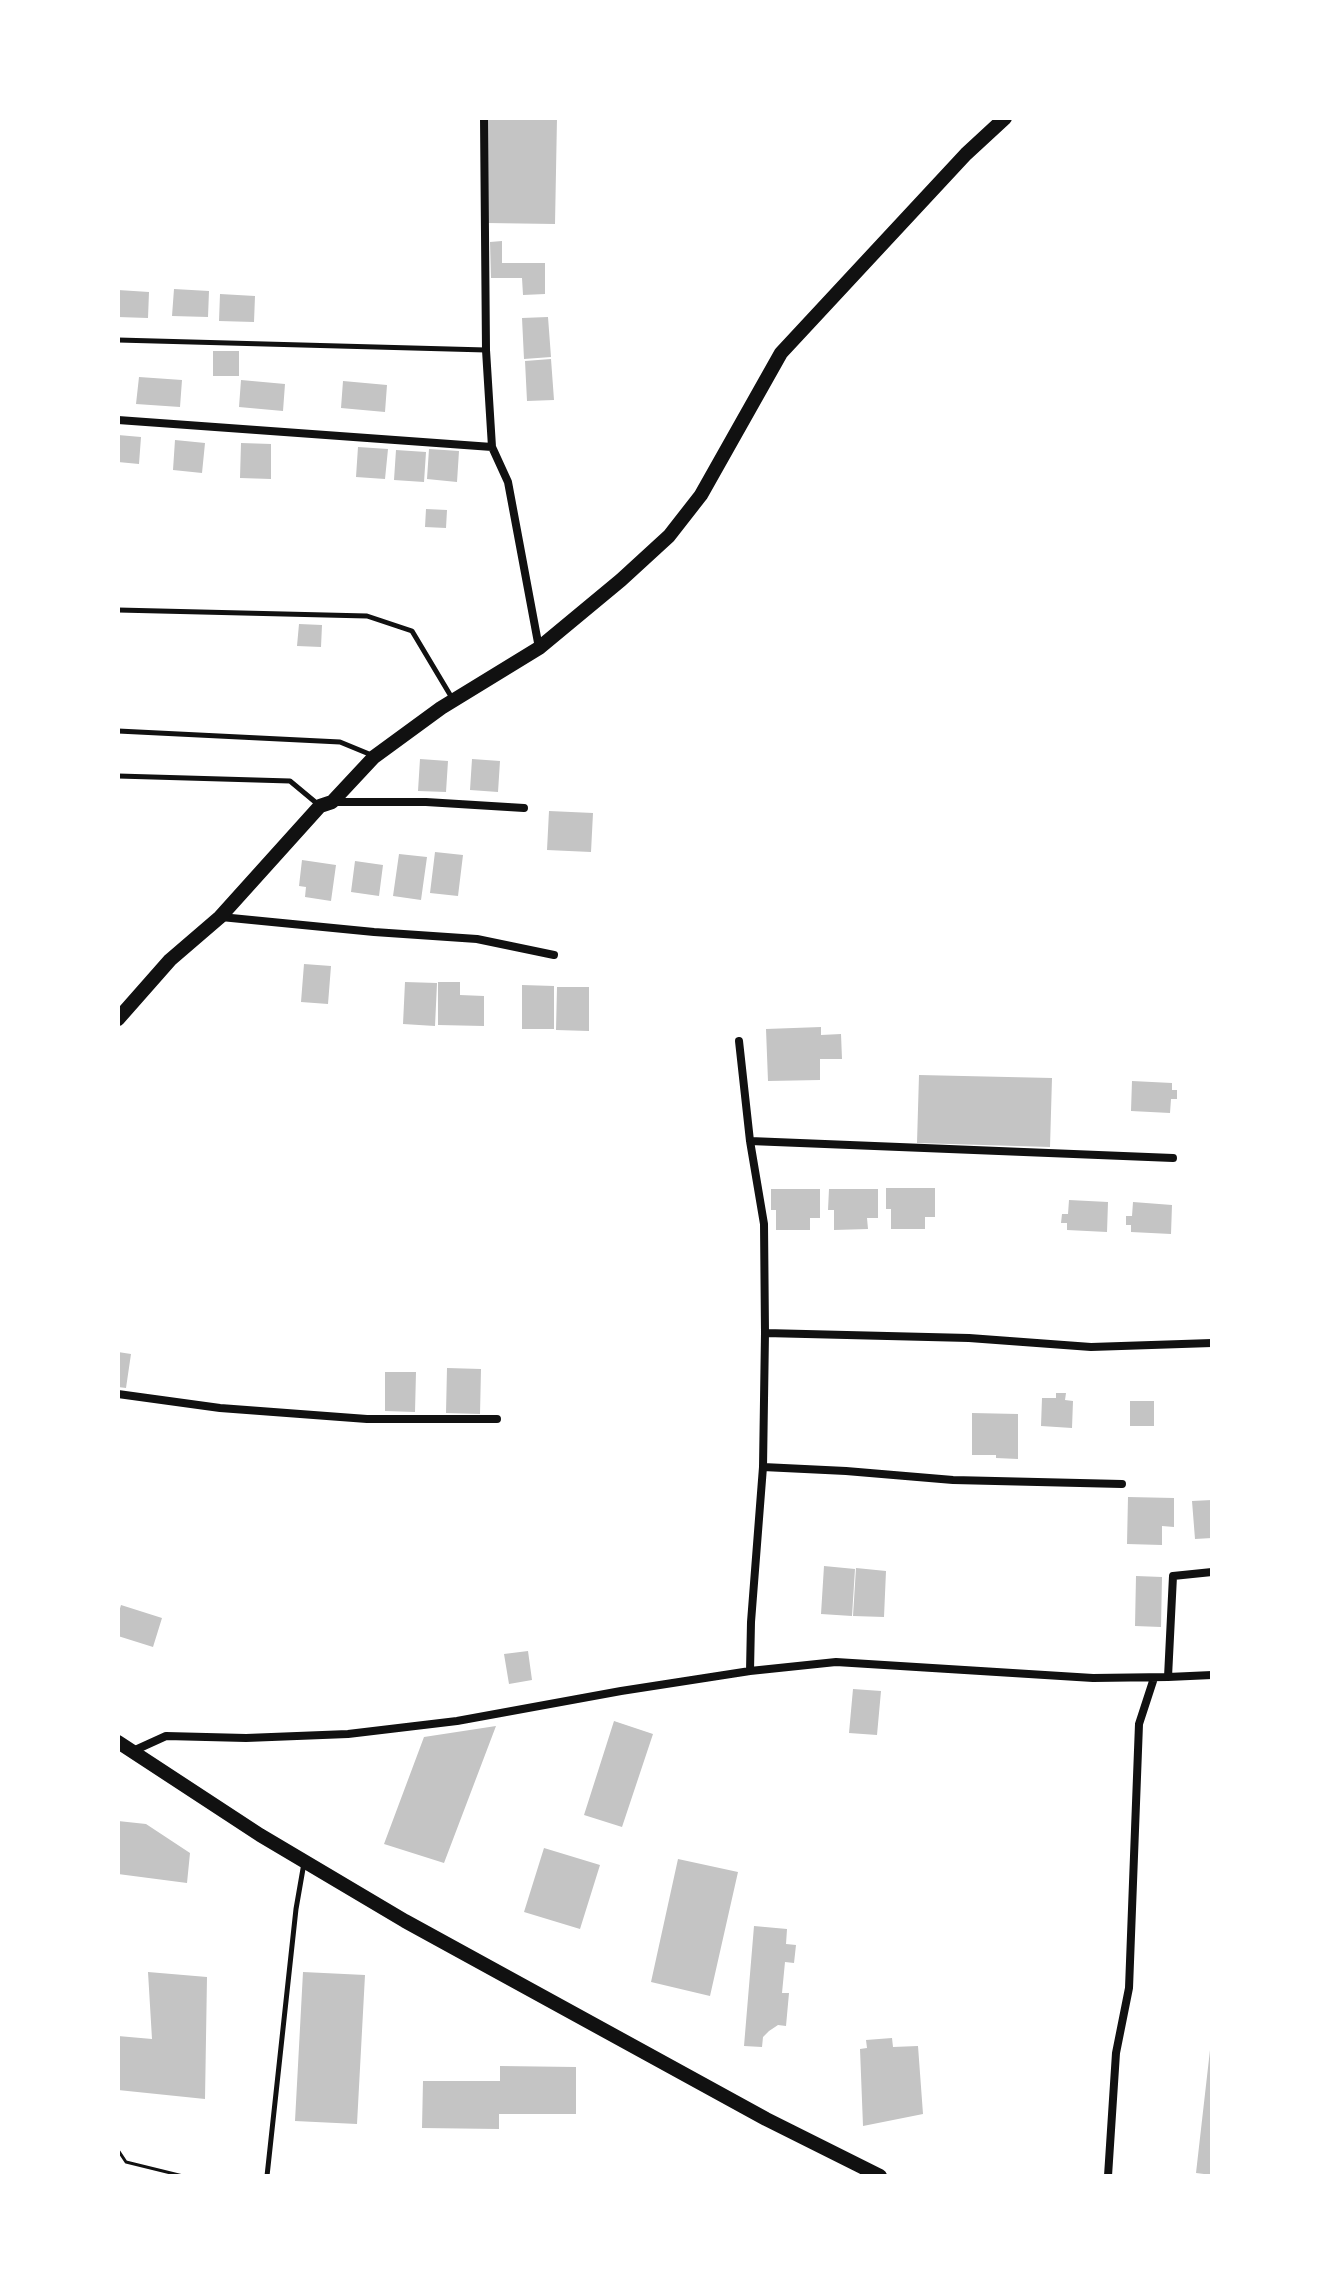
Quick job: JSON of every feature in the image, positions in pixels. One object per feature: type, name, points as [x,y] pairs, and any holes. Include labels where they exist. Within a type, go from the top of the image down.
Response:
[{"type":"street","points":[[484,118],[486,350],[492,447],[508,482],[539,648]]},
{"type":"street","points":[[118,1019],[170,960],[220,917],[374,757],[453,701],[539,648],[669,536],[701,495],[781,353],[966,154],[1005,118]]},
{"type":"street","points":[[118,420],[492,447]]},
{"type":"street","points":[[326,804],[426,802],[524,808]]},
{"type":"street","points":[[220,917],[477,939],[554,955]]},
{"type":"street","points":[[739,1041],[750,1141],[764,1224],[763,1467],[750,1671]]},
{"type":"street","points":[[750,1141],[1173,1158]]},
{"type":"street","points":[[765,1333],[969,1338],[1091,1347],[1212,1343]]},
{"type":"street","points":[[118,1394],[220,1408],[367,1419],[497,1419]]},
{"type":"street","points":[[763,1467],[953,1480],[1122,1484]]},
{"type":"street","points":[[1168,1677],[1173,1576],[1212,1572]]},
{"type":"street","points":[[132,1751],[166,1736],[246,1738],[348,1734],[457,1721],[606,1693],[750,1671],[836,1662],[1093,1678],[1212,1675]]},
{"type":"street","points":[[1108,2176],[1116,2053],[1129,1988],[1139,1724],[1154,1678]]},
{"type":"street","points":[[118,1742],[247,1827],[432,1936],[860,2171],[880,2176]]},
{"type":"lane","points":[[118,340],[486,350]]},
{"type":"lane","points":[[118,610],[367,616],[412,631],[453,701]]},
{"type":"lane","points":[[118,731],[340,742],[374,757]]},
{"type":"lane","points":[[118,776],[290,781],[326,804]]},
{"type":"lane","points":[[267,2176],[296,1909],[305,1862]]},
{"type":"path","points":[[118,2150],[126,2162],[183,2176]]},
{"type":"building","points":[[488,118],[557,118],[555,224],[487,223]]},
{"type":"building","points":[[502,241],[502,263],[545,263],[545,294],[523,295],[522,278],[491,278],[490,242]]},
{"type":"building","points":[[174,289],[209,291],[208,317],[172,316]]},
{"type":"building","points":[[118,290],[149,292],[148,318],[118,317]]},
{"type":"building","points":[[220,294],[255,296],[254,322],[219,321]]},
{"type":"building","points":[[548,317],[551,357],[524,359],[522,318]]},
{"type":"building","points":[[213,351],[239,351],[239,376],[213,376]]},
{"type":"building","points":[[551,359],[554,400],[527,401],[525,361]]},
{"type":"building","points":[[139,377],[182,380],[180,407],[136,404]]},
{"type":"building","points":[[241,380],[285,384],[283,411],[239,407]]},
{"type":"building","points":[[343,381],[387,385],[385,412],[341,408]]},
{"type":"building","points":[[118,435],[141,437],[139,464],[118,462]]},
{"type":"building","points":[[175,440],[205,443],[202,473],[173,470]]},
{"type":"building","points":[[241,443],[271,444],[271,479],[240,478]]},
{"type":"building","points":[[358,447],[388,449],[385,479],[356,477]]},
{"type":"building","points":[[429,449],[459,451],[457,482],[427,479]]},
{"type":"building","points":[[396,450],[426,452],[424,482],[394,480]]},
{"type":"building","points":[[426,509],[447,510],[446,528],[425,527]]},
{"type":"building","points":[[299,624],[322,625],[321,647],[297,646]]},
{"type":"building","points":[[420,759],[448,761],[446,792],[418,791]]},
{"type":"building","points":[[472,759],[500,761],[498,792],[470,790]]},
{"type":"building","points":[[549,811],[593,813],[591,852],[547,850]]},
{"type":"building","points":[[435,852],[463,855],[458,896],[430,893]]},
{"type":"building","points":[[399,854],[427,857],[421,900],[393,896]]},
{"type":"building","points":[[302,860],[336,865],[331,901],[305,897],[306,887],[299,886]]},
{"type":"building","points":[[355,861],[383,865],[379,896],[351,892]]},
{"type":"building","points":[[304,964],[331,966],[328,1004],[301,1002]]},
{"type":"building","points":[[405,982],[437,983],[435,1026],[403,1024]]},
{"type":"building","points":[[438,982],[460,982],[460,995],[484,996],[484,1026],[438,1025]]},
{"type":"building","points":[[522,985],[554,986],[554,1029],[522,1029]]},
{"type":"building","points":[[557,987],[589,987],[589,1031],[556,1030]]},
{"type":"building","points":[[821,1027],[821,1035],[841,1034],[842,1059],[820,1059],[820,1080],[768,1081],[766,1029]]},
{"type":"building","points":[[919,1075],[1052,1078],[1050,1147],[917,1143]]},
{"type":"building","points":[[1132,1081],[1172,1083],[1172,1090],[1177,1090],[1177,1099],[1171,1099],[1170,1113],[1131,1111]]},
{"type":"building","points":[[886,1188],[935,1188],[935,1217],[925,1217],[925,1229],[891,1229],[891,1209],[886,1209]]},
{"type":"building","points":[[771,1189],[820,1189],[820,1218],[810,1218],[810,1230],[776,1230],[776,1210],[771,1210]]},
{"type":"building","points":[[829,1189],[878,1189],[878,1218],[867,1218],[868,1229],[834,1230],[834,1210],[828,1210]]},
{"type":"building","points":[[1069,1200],[1108,1202],[1107,1232],[1067,1230],[1067,1223],[1061,1223],[1062,1214],[1068,1214]]},
{"type":"building","points":[[1133,1202],[1172,1205],[1171,1234],[1131,1232],[1131,1225],[1126,1225],[1126,1216],[1132,1216]]},
{"type":"building","points":[[118,1352],[131,1354],[126,1388],[118,1387]]},
{"type":"building","points":[[447,1368],[481,1369],[480,1414],[446,1413]]},
{"type":"building","points":[[385,1372],[416,1372],[415,1412],[385,1411]]},
{"type":"building","points":[[1056,1393],[1066,1393],[1065,1400],[1073,1401],[1072,1428],[1041,1426],[1042,1398],[1056,1398]]},
{"type":"building","points":[[1130,1401],[1154,1401],[1154,1426],[1130,1426]]},
{"type":"building","points":[[972,1413],[1018,1414],[1018,1459],[972,1455]]},
{"type":"building","points":[[1128,1497],[1174,1498],[1174,1527],[1162,1526],[1162,1545],[1127,1544]]},
{"type":"building","points":[[1212,1500],[1212,1538],[1195,1539],[1192,1501]]},
{"type":"building","points":[[824,1566],[855,1569],[852,1616],[821,1614]]},
{"type":"building","points":[[856,1568],[886,1571],[884,1617],[853,1616]]},
{"type":"building","points":[[1136,1576],[1162,1577],[1161,1627],[1135,1626]]},
{"type":"building","points":[[121,1605],[162,1618],[153,1647],[118,1636]]},
{"type":"building","points":[[528,1651],[532,1680],[509,1684],[504,1654]]},
{"type":"building","points":[[853,1689],[881,1691],[877,1735],[849,1733]]},
{"type":"building","points":[[614,1721],[653,1734],[622,1827],[584,1815]]},
{"type":"building","points":[[496,1726],[444,1863],[384,1844],[424,1737]]},
{"type":"building","points":[[118,1821],[146,1824],[190,1853],[187,1883],[118,1874]]},
{"type":"building","points":[[544,1848],[600,1865],[580,1929],[524,1912]]},
{"type":"building","points":[[678,1859],[738,1872],[710,1996],[651,1982]]},
{"type":"building","points":[[754,1926],[787,1929],[786,1944],[796,1945],[794,1963],[785,1962],[782,1993],[789,1993],[786,2026],[778,2025],[769,2031],[763,2037],[762,2047],[744,2046]]},
{"type":"building","points":[[148,1972],[207,1977],[205,2099],[118,2090],[118,2036],[152,2039]]},
{"type":"building","points":[[303,1972],[365,1975],[357,2124],[295,2121]]},
{"type":"building","points":[[892,2038],[893,2047],[918,2046],[923,2114],[863,2126],[860,2049],[867,2048],[866,2040]]},
{"type":"building","points":[[1212,2051],[1212,2175],[1196,2173]]},
{"type":"building","points":[[500,2066],[576,2067],[576,2114],[499,2114],[499,2129],[422,2128],[423,2081],[500,2081]]}]
